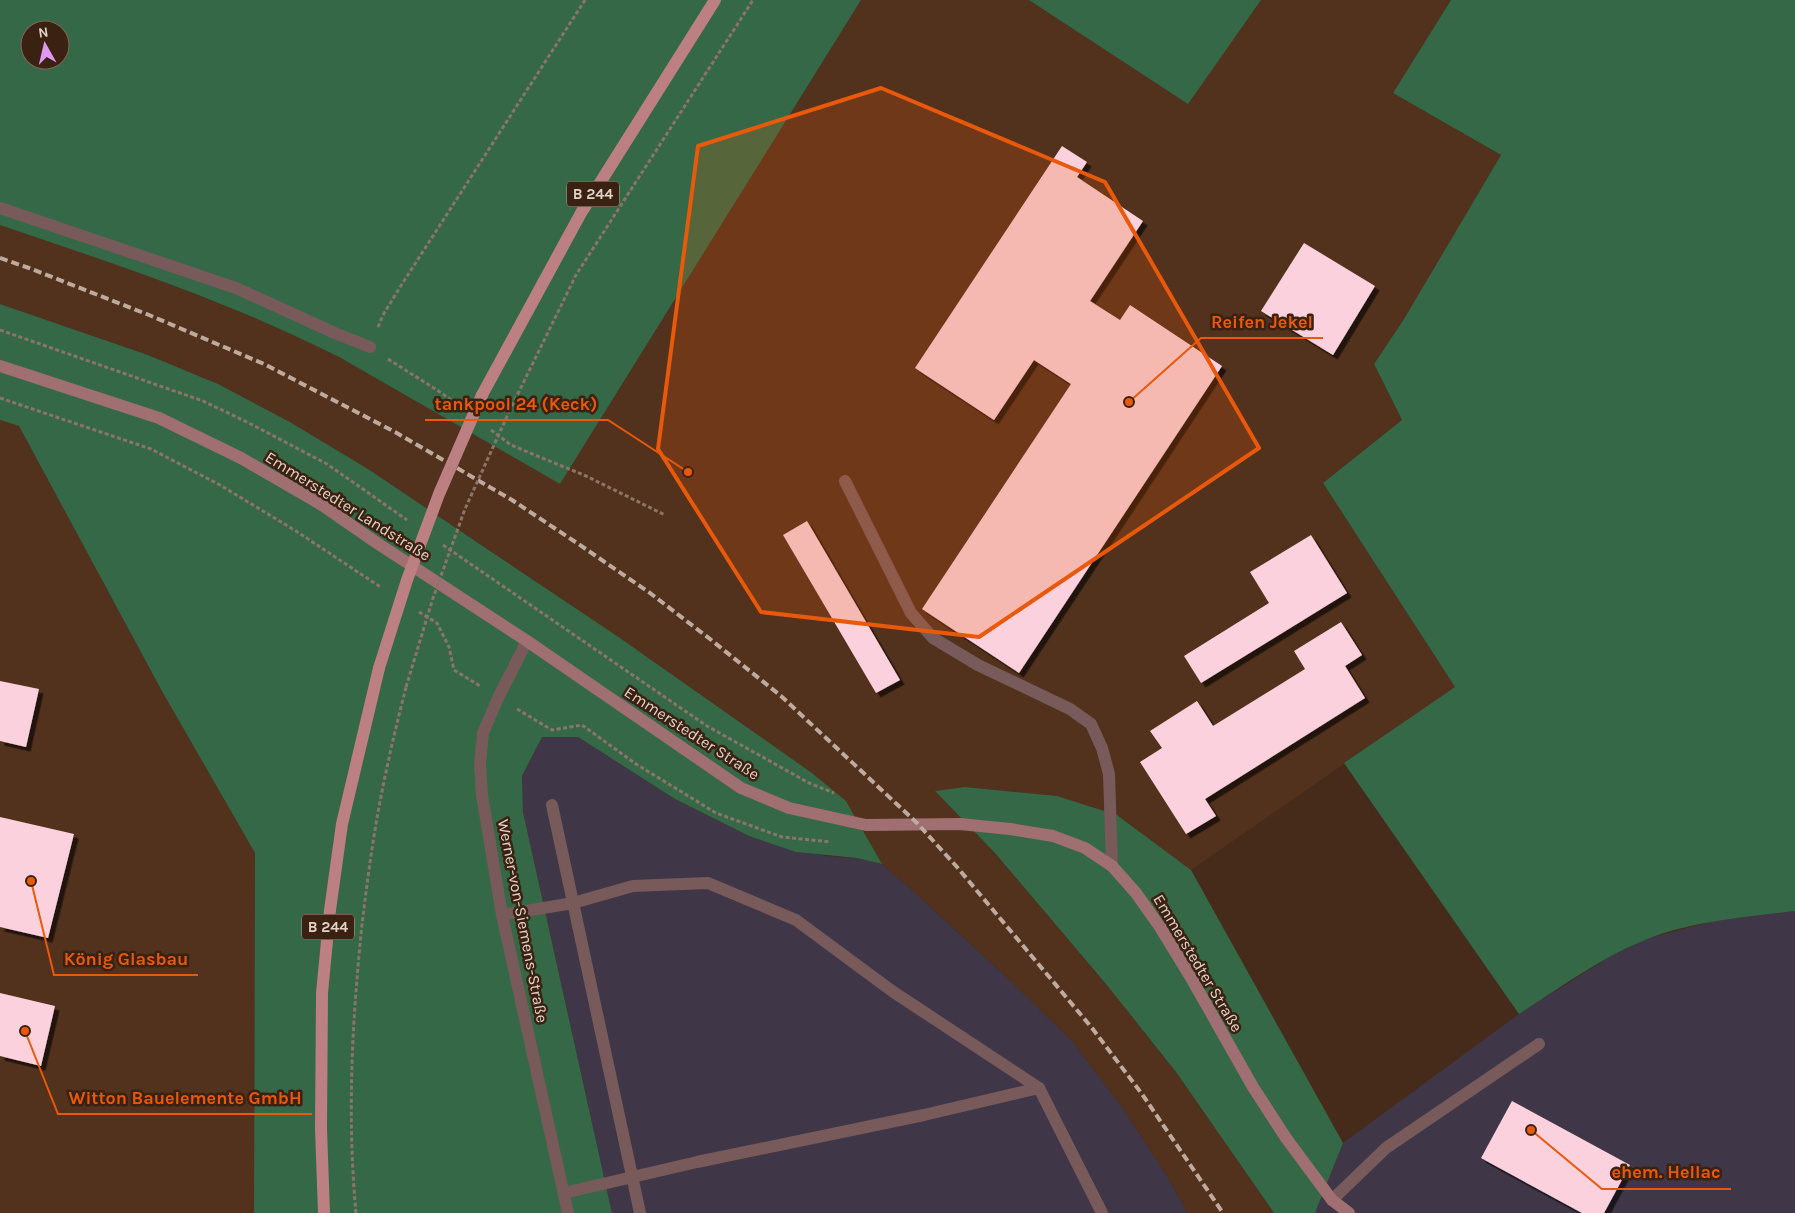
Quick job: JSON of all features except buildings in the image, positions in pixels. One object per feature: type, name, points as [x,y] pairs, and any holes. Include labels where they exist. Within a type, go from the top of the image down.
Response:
[{"type":"main road","name":"B 244","points":[[324,1213],[321,1120],[322,993],[330,910],[342,824],[379,668],[406,580],[432,511],[482,395],[581,212],[715,0]]},
{"type":"main road","name":"Emmerstedter Landstraße","points":[[0,366],[159,418],[241,458],[322,505],[527,641]]},
{"type":"main road","name":"Emmerstedter Straße","points":[[527,641],[741,788],[789,808],[866,825],[960,824],[1019,830],[1053,836],[1085,848],[1112,866],[1136,893],[1160,927],[1253,1087],[1286,1138],[1332,1200],[1348,1213]]},
{"type":"street","points":[[0,208],[236,288],[370,347]]},
{"type":"street","points":[[845,480],[911,613],[933,638],[978,666],[1070,710],[1091,724],[1102,748],[1109,774],[1112,866]]},
{"type":"street","name":"Werner-von-Siemens-Straße","points":[[527,641],[482,733],[480,765],[482,795],[502,915],[568,1213]]},
{"type":"street","points":[[552,805],[640,1213]]},
{"type":"street","points":[[502,915],[573,903],[633,886],[708,883],[796,920],[892,990],[1039,1088],[1102,1213]]},
{"type":"street","points":[[1332,1200],[1386,1148],[1538,1044]]},
{"type":"street","points":[[564,1193],[845,1130],[924,1115],[1039,1088]]},
{"type":"path","points":[[459,406],[370,347],[383,315],[585,0]]},
{"type":"path","points":[[356,1213],[351,1107],[352,1041],[357,976],[373,842],[386,771],[406,687],[433,598],[465,509],[509,412],[576,275],[753,0]]},
{"type":"path","points":[[0,330],[211,405],[327,464],[415,525]]},
{"type":"path","points":[[0,398],[151,450],[220,485],[387,591]]},
{"type":"path","points":[[489,428],[511,445],[586,476],[665,515]]},
{"type":"path","points":[[439,542],[707,726],[809,783],[842,796]]},
{"type":"path","points":[[412,607],[437,623],[449,647],[454,670],[552,730],[582,725],[636,764],[716,812],[782,837],[822,842],[844,843],[866,825]]},
{"type":"highlighted area","points":[[881,88],[1105,182],[1259,448],[979,637],[761,612],[658,449],[698,146]]},
{"type":"shaded area","points":[[861,0],[1451,0],[1393,93],[1501,155],[1404,319],[1374,364],[1402,420],[1323,483],[1455,687],[1191,870],[1117,815],[1057,796],[965,787],[935,791],[995,853],[1106,984],[1176,1072],[1274,1213],[1188,1213],[1167,1176],[1125,1111],[1073,1042],[1013,983],[882,864],[846,801],[812,773],[620,638],[497,555],[368,469],[290,422],[218,384],[149,355],[0,304],[0,225],[134,270],[312,343],[560,484]]},
{"type":"shaded area","points":[[0,420],[19,426],[163,693],[255,853],[254,1213],[0,1213]]},
{"type":"shaded area","points":[[542,737],[578,737],[675,799],[749,836],[825,856],[857,858],[882,864],[1013,983],[1073,1042],[1125,1111],[1167,1176],[1188,1213],[612,1213],[523,812],[522,776]]},
{"type":"shaded area","points":[[1795,911],[1795,1213],[1315,1213],[1343,1143],[1519,1014],[1611,956],[1646,939],[1721,919]]},
{"type":"green space","points":[[0,0],[861,0],[560,484],[339,357],[298,337],[214,301],[0,225]]},
{"type":"green space","points":[[1029,0],[1261,0],[1188,104]]},
{"type":"green space","points":[[1451,0],[1795,0],[1795,911],[1700,924],[1645,940],[1596,964],[1519,1014],[1344,763],[1455,687],[1323,483],[1402,420],[1374,364],[1404,319],[1501,155],[1393,93]]},
{"type":"green space","points":[[0,304],[148,355],[218,384],[290,422],[368,469],[620,638],[812,773],[846,801],[882,864],[857,858],[796,852],[749,836],[675,799],[578,737],[542,737],[522,776],[523,812],[612,1213],[254,1213],[255,853],[163,693],[19,426],[0,420]]},
{"type":"green space","points":[[965,787],[1057,796],[1117,815],[1191,870],[1343,1143],[1315,1213],[1274,1213],[1176,1072],[1106,984],[995,853],[935,791]]},
{"type":"railway","points":[[0,258],[149,315],[264,364],[395,432],[512,500],[650,593],[710,639],[781,696],[917,823],[957,867],[1092,1028],[1142,1094],[1223,1213]]},
{"type":"place","name":"Reifen Jekel","points":[[1129,402]]},
{"type":"place","name":"tankpool 24 (Keck)","points":[[688,472]]},
{"type":"place","name":"König Glasbau","points":[[31,881]]},
{"type":"place","name":"Witton Bauelemente GmbH","points":[[25,1031]]},
{"type":"place","name":"ehem. Hellac","points":[[1531,1130]]}]
